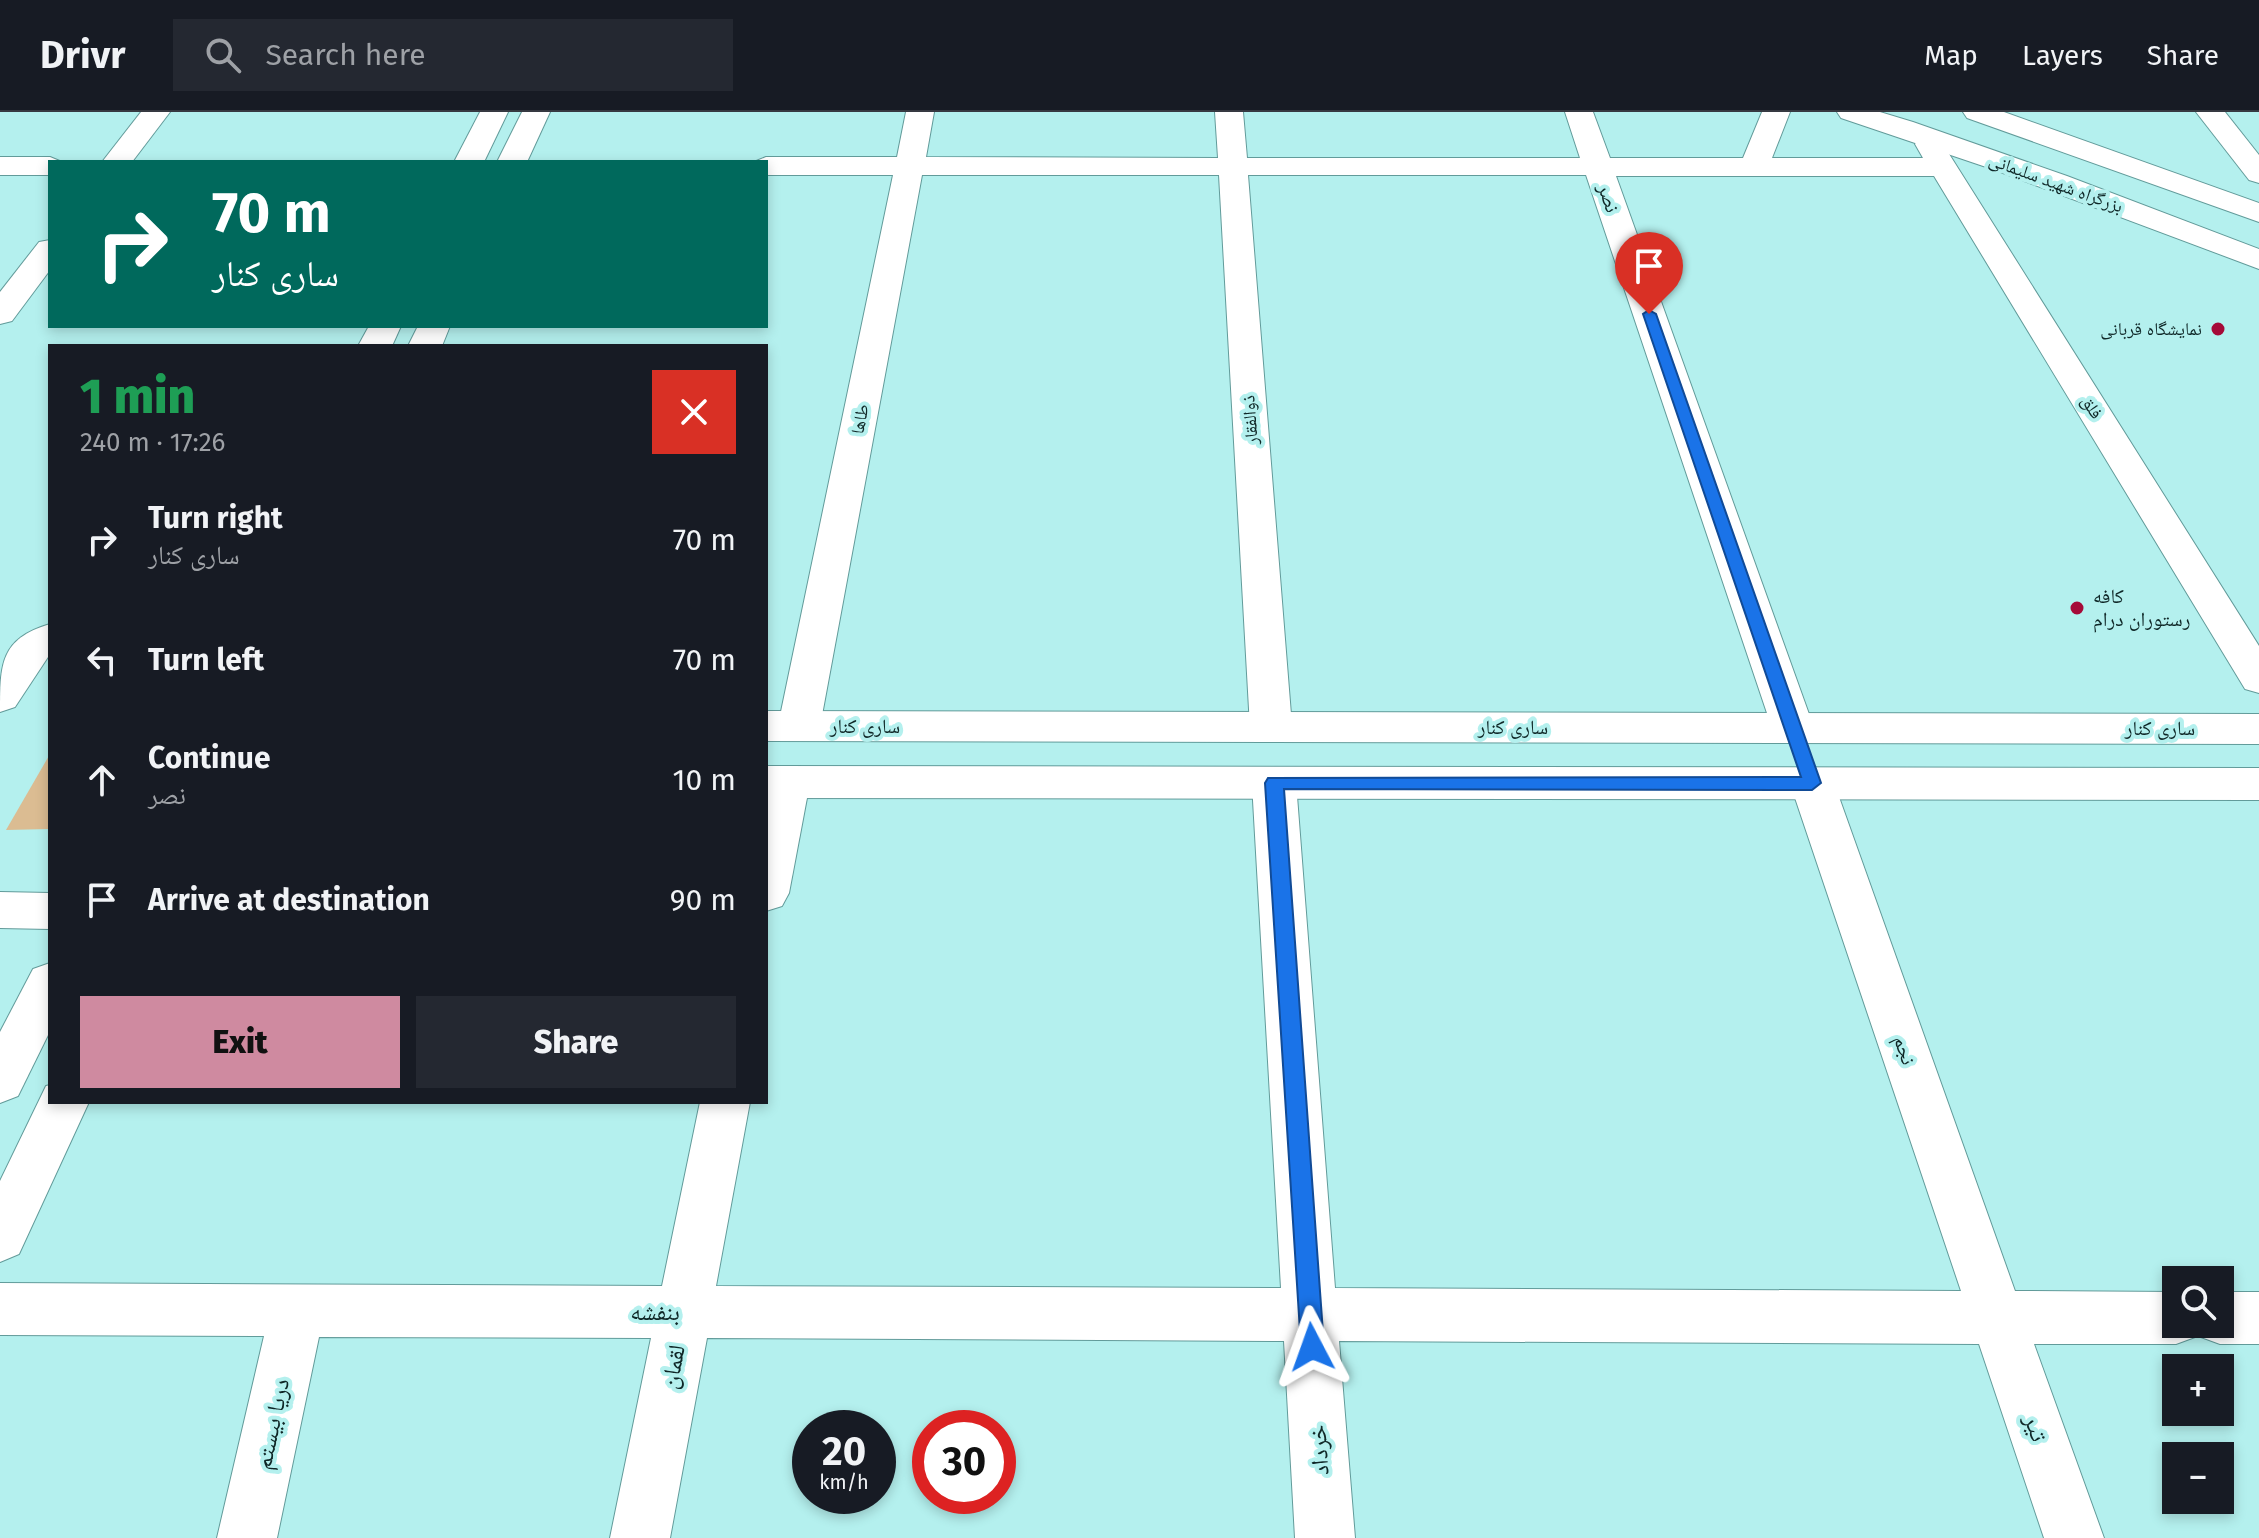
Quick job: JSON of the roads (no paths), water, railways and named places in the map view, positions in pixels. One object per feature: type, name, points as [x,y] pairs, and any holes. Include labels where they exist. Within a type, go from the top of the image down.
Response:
[{"type":"main road","points":[[119,160],[156,112]]},
{"type":"main road","points":[[470,160],[494,112]]},
{"type":"main road","points":[[513,160],[536,112]]},
{"type":"main road","name":"طاها","points":[[777,782],[783,726],[920,112]]},
{"type":"main road","name":"ذوالفقار","points":[[1229,112],[1274,783]]},
{"type":"main road","name":"نصر","points":[[1579,112],[1812,783]]},
{"type":"main road","points":[[1754,167],[1776,112]]},
{"type":"main road","name":"بزرگراه شهید سلیمانی","points":[[1851,112],[1924,135],[2259,260]]},
{"type":"main road","name":"بزرگراه شهید سلیمانی","points":[[1977,112],[2259,213]]},
{"type":"main road","points":[[2210,112],[2257,166]]},
{"type":"main road","name":"فلق","points":[[1924,135],[2259,679]]},
{"type":"main road","points":[[0,166],[48,166]]},
{"type":"main road","points":[[768,166],[1944,167]]},
{"type":"main road","points":[[0,314],[48,252]]},
{"type":"main road","points":[[0,697],[32,646],[48,639]]},
{"type":"main road","name":"ساری کنار","points":[[783,726],[2259,729]]},
{"type":"main road","points":[[768,873],[777,782],[2259,784]]},
{"type":"main road","name":"خرداد","points":[[1274,783],[1325,1538]]},
{"type":"main road","name":"نجم","points":[[1812,783],[1998,1317]]},
{"type":"main road","points":[[0,910],[48,911]]},
{"type":"main road","points":[[0,1081],[48,987]]},
{"type":"main road","points":[[0,1237],[63,1104]]},
{"type":"main road","name":"لقمان","points":[[640,1538],[725,1104]]},
{"type":"main road","name":"بنفشه","points":[[0,1309],[2162,1318]]},
{"type":"main road","name":"دریا بیستم","points":[[247,1538],[297,1311]]},
{"type":"main road","name":"تیر","points":[[1998,1317],[2074,1538]]},
{"type":"main road","points":[[2234,1318],[2259,1318]]},
{"type":"place","name":"نمایشگاه قربانی","points":[[2218,329]]},
{"type":"place","name":"کافه رستوران درام","points":[[2077,608]]}]
